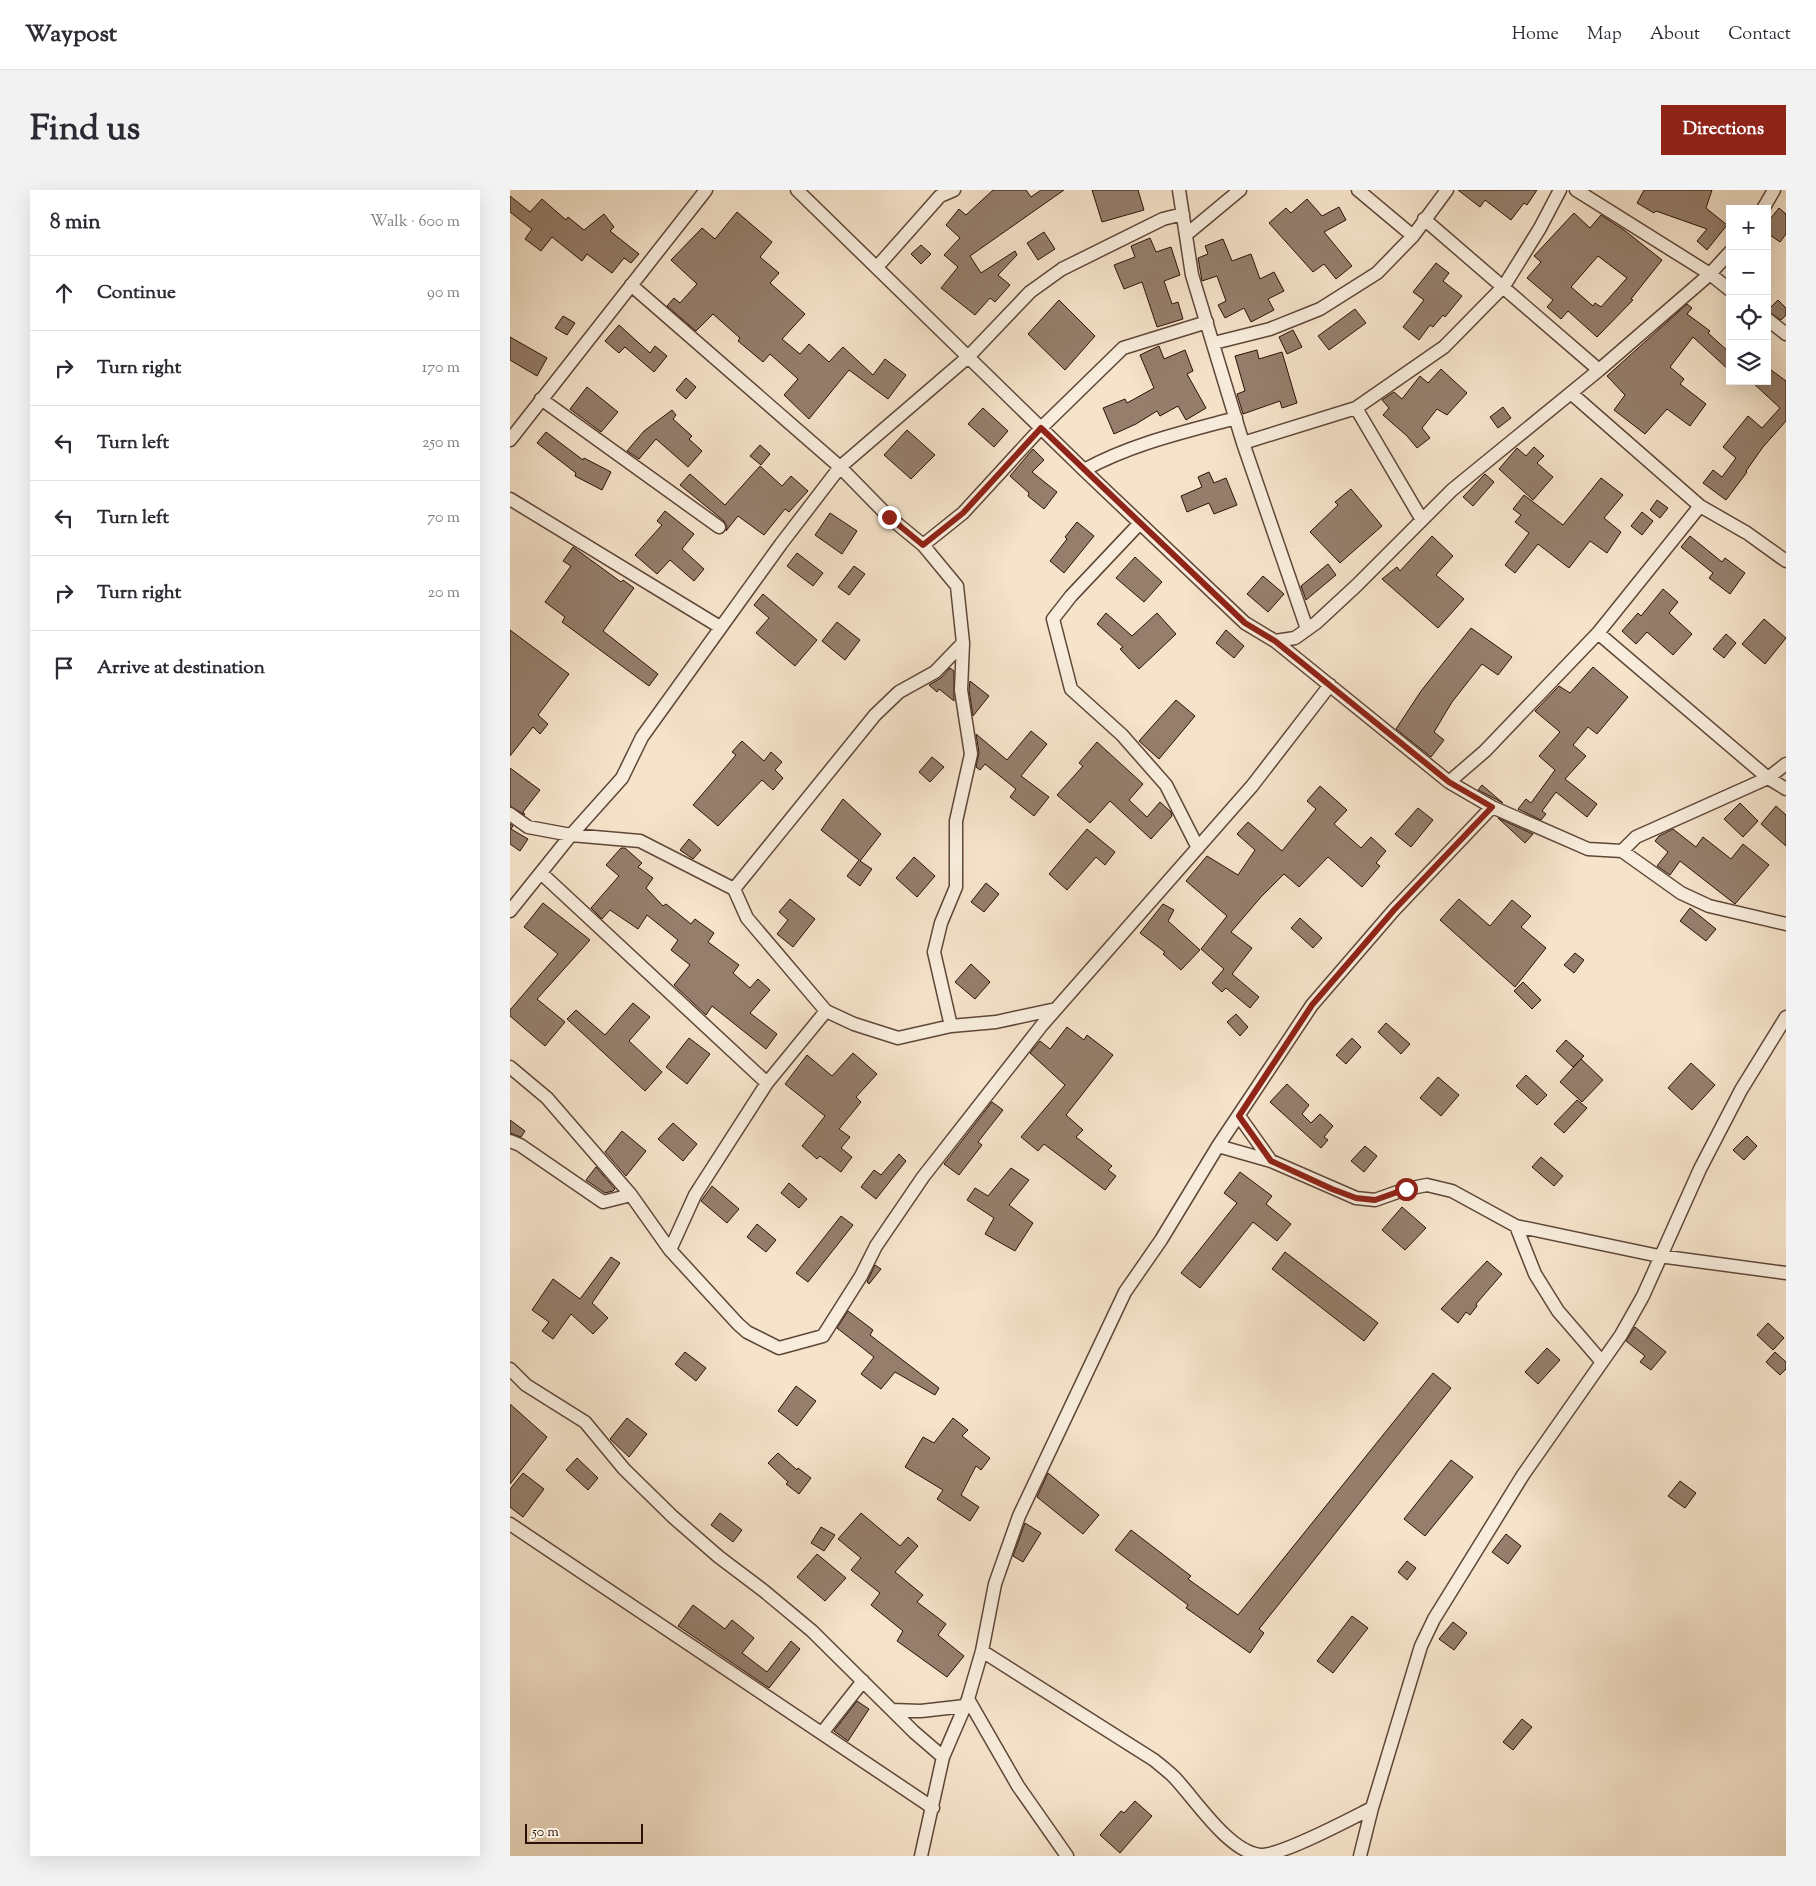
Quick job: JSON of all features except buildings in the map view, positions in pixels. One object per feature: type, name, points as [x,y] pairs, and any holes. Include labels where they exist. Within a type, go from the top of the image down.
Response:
[{"type":"street","points":[[510,440],[706,190]]},
{"type":"street","points":[[798,190],[1084,470],[1245,623],[1275,641],[1449,782],[1492,807],[1588,849],[1622,851],[1681,893],[1709,906],[1786,924]]},
{"type":"street","points":[[877,268],[940,196],[954,190]]},
{"type":"street","points":[[1179,190],[1192,275],[1208,322],[1243,443],[1307,629]]},
{"type":"street","points":[[1187,234],[1240,190]]},
{"type":"street","points":[[1358,190],[1412,236]]},
{"type":"street","points":[[1214,344],[1270,329],[1320,308],[1377,273],[1412,236],[1447,190]]},
{"type":"street","points":[[1243,443],[1356,408],[1444,347],[1504,286],[1540,228],[1560,190]]},
{"type":"street","points":[[1576,190],[1710,274],[1726,287]]},
{"type":"street","points":[[1765,205],[1774,190]]},
{"type":"street","points":[[510,911],[571,835],[622,778],[642,737],[720,627],[840,467],[968,357],[1030,292],[1062,269],[1163,219],[1183,214]]},
{"type":"street","points":[[1424,219],[1504,286],[1599,370]]},
{"type":"street","points":[[1275,641],[1295,638],[1307,629],[1358,585],[1459,484],[1572,394],[1710,274],[1726,256]]},
{"type":"street","points":[[631,286],[840,467],[889,517],[923,545],[957,586],[964,643],[961,690],[971,754],[956,821],[956,887],[941,923],[934,952],[951,1026]]},
{"type":"street","points":[[923,545],[963,513],[1041,428],[1123,348],[1208,322]]},
{"type":"street","points":[[1771,322],[1786,334]]},
{"type":"street","points":[[1572,394],[1700,506],[1747,533],[1786,561]]},
{"type":"street","points":[[541,400],[718,527]]},
{"type":"street","points":[[1356,408],[1422,520]]},
{"type":"street","points":[[1084,470],[1112,455],[1145,443],[1236,418]]},
{"type":"street","points":[[510,499],[720,627]]},
{"type":"street","points":[[1449,782],[1485,751],[1598,633],[1700,506]]},
{"type":"street","points":[[1140,523],[1071,596],[1054,619],[1071,689],[1122,735],[1166,785],[1198,848]]},
{"type":"street","points":[[1598,633],[1768,778],[1786,789]]},
{"type":"street","points":[[734,889],[875,715],[899,692],[935,672],[964,643]]},
{"type":"street","points":[[510,1067],[547,1098],[631,1195],[670,1250],[747,1332],[779,1348],[823,1336],[861,1276],[876,1246],[923,1177],[1056,1009],[1252,786],[1330,685]]},
{"type":"street","points":[[1622,851],[1636,837],[1768,778],[1786,764]]},
{"type":"street","points":[[921,1856],[944,1757],[967,1702],[982,1651],[995,1584],[1019,1516],[1125,1292],[1162,1240],[1218,1146],[1312,1005],[1394,910],[1492,807]]},
{"type":"street","points":[[510,814],[528,827],[571,835],[640,841],[734,889],[747,918],[826,1011],[854,1024],[898,1038],[951,1026],[996,1022],[1056,1009]]},
{"type":"street","points":[[541,873],[767,1083]]},
{"type":"street","points":[[670,1250],[694,1195],[767,1083],[826,1011]]},
{"type":"street","points":[[1360,1856],[1372,1808],[1421,1646],[1434,1618],[1523,1475],[1621,1335],[1643,1296],[1659,1256],[1700,1169],[1741,1090],[1786,1017]]},
{"type":"street","points":[[1239,1116],[1271,1161]]},
{"type":"street","points":[[510,1141],[520,1145],[602,1202],[631,1195]]},
{"type":"street","points":[[1218,1146],[1271,1161],[1356,1198],[1375,1200],[1406,1189],[1427,1185],[1452,1191],[1516,1226],[1659,1256],[1786,1273]]},
{"type":"street","points":[[1516,1226],[1535,1274],[1558,1311],[1602,1362]]},
{"type":"street","points":[[510,1369],[526,1385],[585,1422],[624,1469],[673,1517],[719,1557],[812,1631],[914,1732],[944,1757]]},
{"type":"street","points":[[510,1524],[690,1647],[933,1808]]},
{"type":"street","points":[[982,1651],[1154,1760],[1174,1777],[1227,1836],[1246,1852],[1262,1856],[1294,1847],[1372,1808]]},
{"type":"street","points":[[822,1733],[863,1681]]},
{"type":"street","points":[[892,1710],[921,1711],[967,1702]]},
{"type":"street","points":[[967,1702],[1018,1786],[1067,1856]]},
{"type":"route","points":[[889,517],[923,545],[963,513],[1041,428],[1245,623],[1275,641],[1449,782],[1492,807],[1354,954],[1312,1005],[1239,1116],[1271,1161],[1332,1189],[1356,1198],[1375,1200],[1406,1189]]}]
